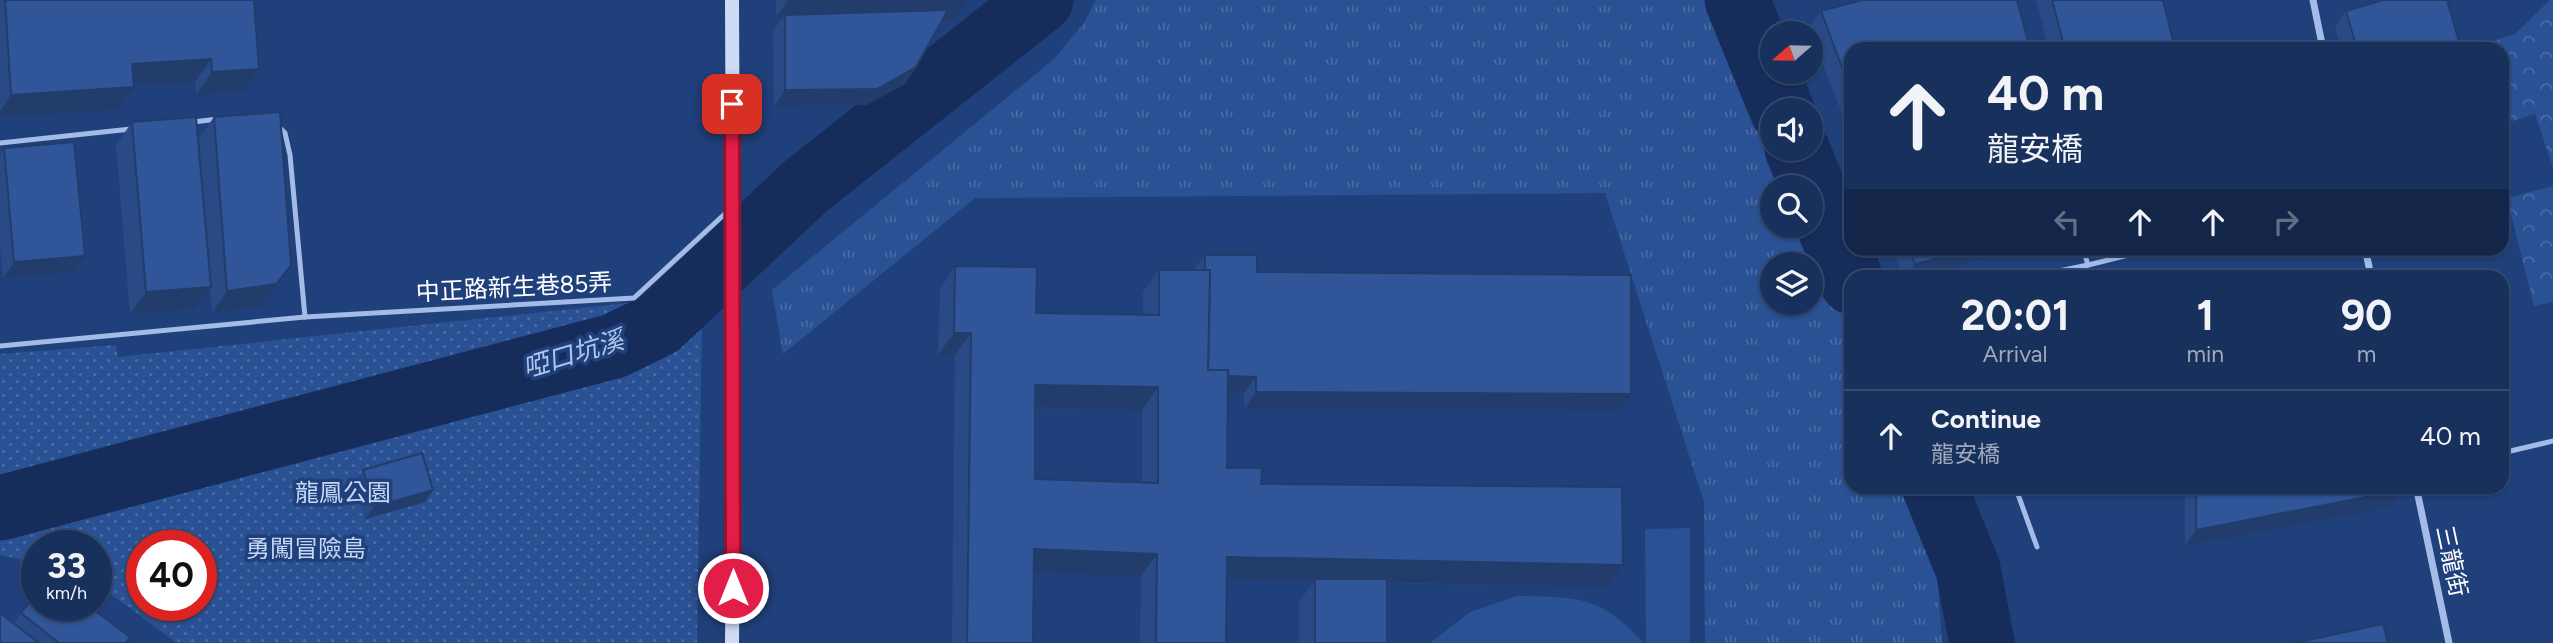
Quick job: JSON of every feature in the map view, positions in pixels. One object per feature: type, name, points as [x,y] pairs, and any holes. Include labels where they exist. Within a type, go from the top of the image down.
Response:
[{"type":"street","points":[[732,0],[732,643]]},
{"type":"street","points":[[2312,0],[2321,42]]},
{"type":"street","name":"三龍街","points":[[2418,494],[2449,643]]},
{"type":"lane","points":[[189,122],[228,118]]},
{"type":"lane","points":[[272,120],[285,133],[290,155],[305,317]]},
{"type":"lane","points":[[0,143],[138,128]]},
{"type":"lane","name":"中正路新生巷85弄","points":[[0,346],[305,317],[634,298],[732,208]]},
{"type":"lane","points":[[2085,256],[2088,265]]},
{"type":"lane","points":[[2064,270],[2125,256]]},
{"type":"lane","points":[[2509,451],[2553,441]]},
{"type":"lane","points":[[2018,494],[2037,547]]},
{"type":"green space","points":[[1096,0],[1714,0],[1760,111],[1760,161],[1780,161],[1786,175],[1760,175],[1760,238],[1812,238],[1817,252],[1760,252],[1760,315],[1823,315],[1823,266],[1844,318],[1844,494],[1917,494],[1935,539],[1942,643],[1705,643],[1704,502],[1605,193],[975,198],[783,354],[772,290],[1054,59],[1084,23]]},
{"type":"green space","points":[[2553,0],[2553,168],[2535,114],[2509,122],[2509,42],[2490,42],[2515,34]]},
{"type":"green space","points":[[2553,186],[2553,302],[2534,306],[2509,197]]},
{"type":"green space","name":"龍鳳公園","points":[[638,302],[619,325],[457,367],[468,405],[642,357],[702,321],[697,643],[177,643],[147,621],[217,621],[217,530],[126,530],[126,605],[112,595],[112,530],[21,530],[21,562],[20,559],[0,555],[0,354],[116,345],[118,357]]},
{"type":"green space","points":[[1690,528],[1690,643],[1646,643],[1645,529]]},
{"type":"green space","points":[[1517,596],[1556,597],[1587,602],[1614,616],[1643,643],[1430,643],[1470,612]]},
{"type":"building","points":[[5,0],[254,0],[259,69],[212,72],[211,59],[132,64],[134,87],[11,95]]},
{"type":"building","points":[[1862,0],[2017,0],[2028,42],[1844,42],[1844,73],[1821,11]]},
{"type":"building","points":[[2052,0],[2163,0],[2173,42],[2063,42]]},
{"type":"building","points":[[2383,0],[2447,0],[2459,42],[2355,42],[2346,11]]},
{"type":"building","points":[[948,10],[916,67],[877,89],[785,90],[785,15]]},
{"type":"building","points":[[280,112],[291,265],[276,284],[227,291],[214,117]]},
{"type":"building","points":[[196,117],[211,287],[146,292],[132,122]]},
{"type":"building","points":[[74,142],[85,256],[14,262],[4,148]]},
{"type":"building","points":[[1205,255],[1257,255],[1257,272],[1631,275],[1631,394],[1256,392],[1256,377],[1228,376],[1228,370],[1208,370],[1210,270],[1205,270]]},
{"type":"building","points":[[1912,256],[1945,256],[1915,264]]},
{"type":"building","points":[[955,266],[1037,267],[1036,313],[1159,315],[1159,270],[1210,270],[1208,370],[1228,370],[1227,468],[1262,468],[1261,484],[1622,487],[1623,565],[1227,557],[1226,643],[1156,643],[1157,554],[1034,549],[1033,643],[967,643],[971,333],[954,333]],"holes":[[[1035,385],[1158,387],[1158,483],[1035,479]]]},
{"type":"building","points":[[422,453],[433,490],[374,507],[363,470]]},
{"type":"building","points":[[2196,494],[2381,494],[2196,530]]},
{"type":"building","points":[[1315,579],[1387,579],[1387,643],[1315,643]]},
{"type":"building","points":[[0,613],[39,643],[0,643]]},
{"type":"building","points":[[31,621],[109,621],[130,637],[126,643],[59,643]]},
{"type":"building","points":[[2383,624],[2388,643],[2295,643]]},
{"type":"waterway","name":"啞口坑溪","points":[[0,508],[614,346],[659,324],[806,186],[1041,0]]},
{"type":"waterway","points":[[1737,0],[1777,98]]},
{"type":"waterway","points":[[1802,161],[1847,270]]},
{"type":"waterway","points":[[1937,494],[1968,569],[1982,643]]},
{"type":"route","points":[[732,104],[733,588]]},
{"type":"park label","name":"勇闖冒險島","points":[[306,548]]}]
